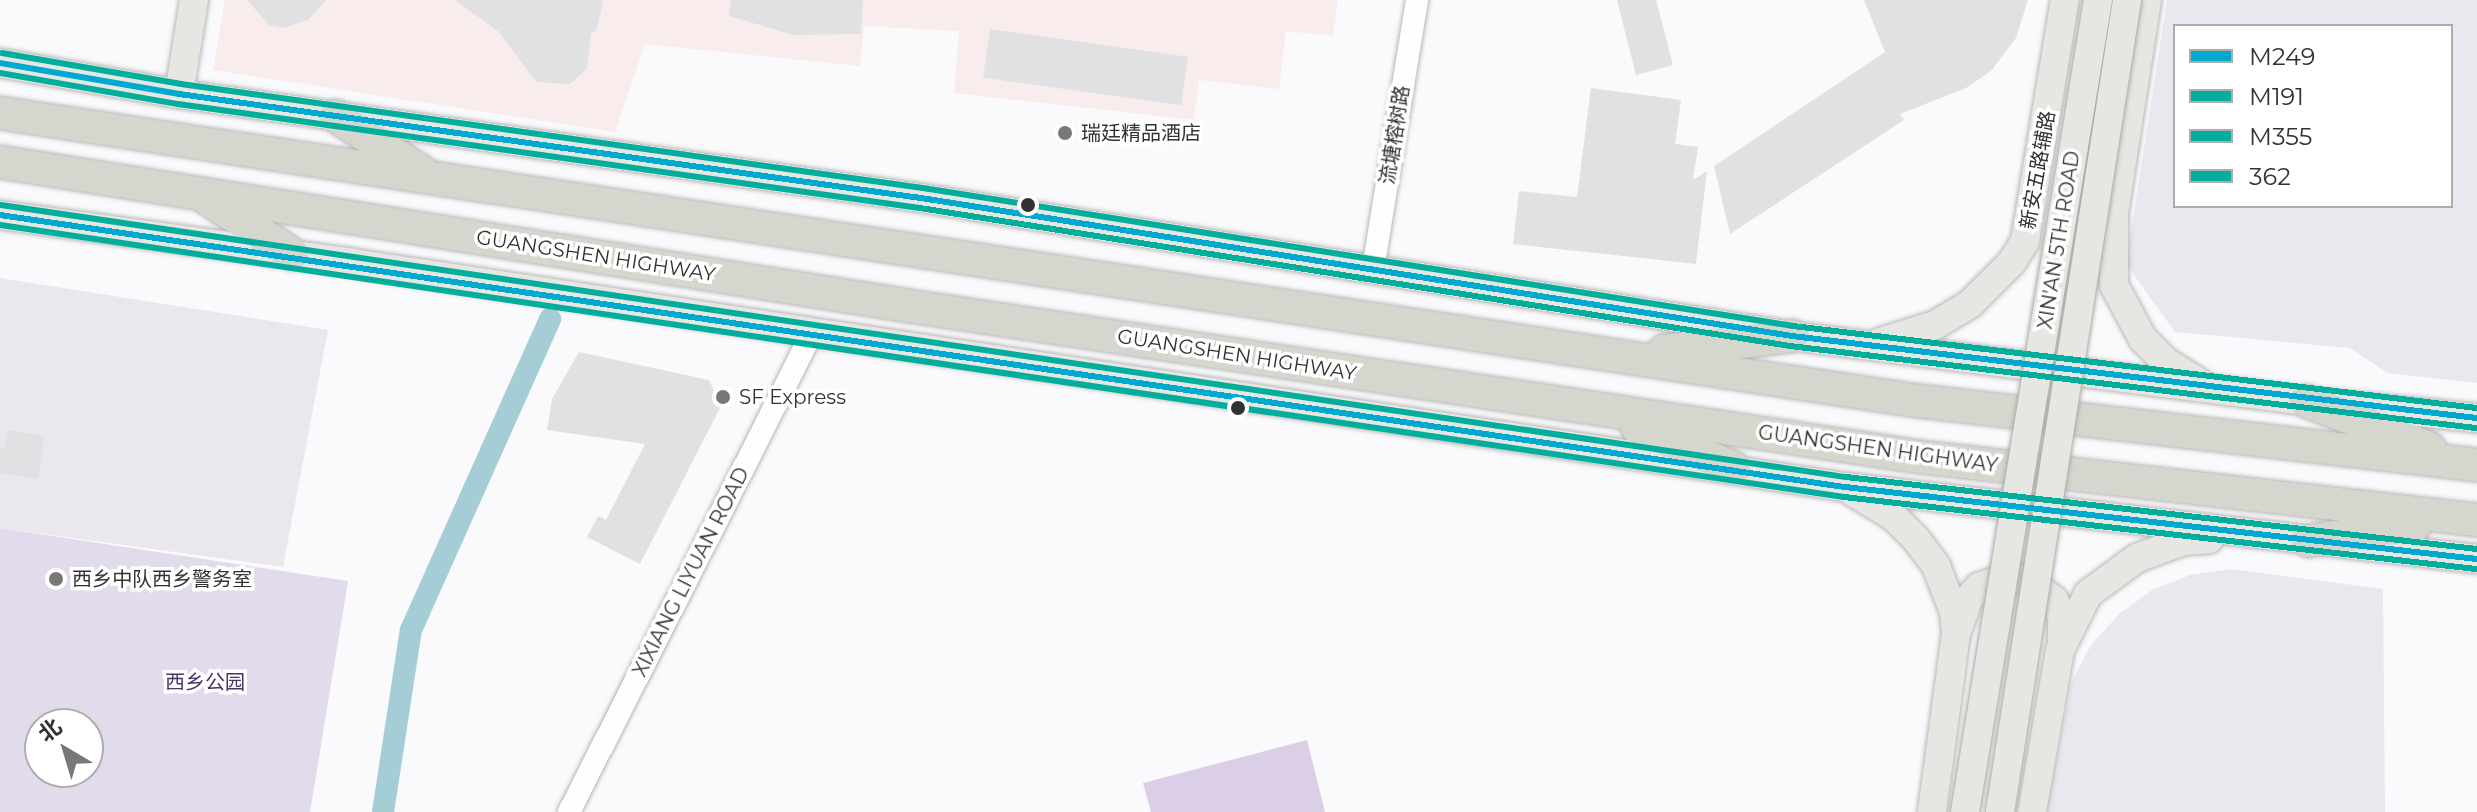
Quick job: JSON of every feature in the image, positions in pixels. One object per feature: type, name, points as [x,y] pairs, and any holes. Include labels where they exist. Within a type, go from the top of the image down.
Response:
[{"type":"highway","points":[[0,113],[1919,401],[2475,464]]},
{"type":"highway","points":[[336,116],[432,178]]},
{"type":"highway","name":"GUANGSHEN HIGHWAY","points":[[0,162],[1921,457],[2468,519]]},
{"type":"highway","points":[[199,193],[292,254]]},
{"type":"highway","points":[[1623,356],[1792,336]]},
{"type":"highway","points":[[2306,401],[2475,464]]},
{"type":"highway","points":[[1594,409],[1734,468]]},
{"type":"highway","points":[[2308,541],[2468,519]]},
{"type":"main road","points":[[179,94],[194,0]]},
{"type":"main road","name":"新安五路辅路","points":[[1868,345],[1935,325],[1970,304],[1998,279],[2025,241],[2065,0]]},
{"type":"main road","name":"XIN'AN 5TH ROAD","points":[[1965,812],[2098,0]]},
{"type":"main road","name":"XIN'AN 5TH ROAD","points":[[2000,812],[2127,0]]},
{"type":"main road","points":[[2147,0],[2114,213],[2114,285],[2143,339],[2165,361],[2210,389]]},
{"type":"main road","points":[[0,63],[179,94],[908,196],[1792,336],[2306,401],[2477,418]]},
{"type":"main road","points":[[0,215],[292,254],[1845,487],[2477,559]]},
{"type":"main road","points":[[1845,487],[1894,517],[1936,566],[1956,634]]},
{"type":"main road","points":[[2060,650],[2088,594],[2110,574],[2183,541],[2252,534]]},
{"type":"main road","points":[[1932,812],[1956,634],[1969,598],[1979,587],[2008,577],[2026,579],[2054,600],[2062,616],[2060,650],[2032,812]]},
{"type":"street","name":"流塘榕树路","points":[[1373,269],[1417,0]]},
{"type":"street","name":"XIXIANG LIYUAN ROAD","points":[[569,812],[813,331]]},
{"type":"shaded area","points":[[225,0],[1338,0],[1333,36],[1286,31],[1279,89],[1199,80],[1194,120],[954,93],[959,31],[864,26],[860,66],[645,44],[615,132],[213,70]]},
{"type":"shaded area","points":[[2167,0],[2477,0],[2477,383],[2387,373],[2350,348],[2175,332],[2126,264]]},
{"type":"shaded area","points":[[0,278],[328,330],[283,567],[0,528]]},
{"type":"shaded area","points":[[2231,569],[2383,589],[2385,812],[2046,812],[2072,681],[2091,645],[2119,614],[2152,590],[2190,575]]},
{"type":"shaded area","points":[[1307,740],[1325,812],[1151,812],[1143,783]]},
{"type":"green space","name":"西乡公园","points":[[0,528],[348,581],[310,812],[0,812]]},
{"type":"building","points":[[247,0],[326,0],[309,19],[284,28],[269,25]]},
{"type":"building","points":[[455,0],[603,0],[597,30],[591,33],[587,69],[570,84],[536,82],[499,32]]},
{"type":"building","points":[[731,0],[863,0],[861,34],[794,35],[729,16]]},
{"type":"building","points":[[1617,0],[1656,0],[1673,65],[1636,75]]},
{"type":"building","points":[[1864,0],[2028,0],[2016,38],[1991,71],[1966,88],[1900,114],[1904,120],[1730,234],[1714,166],[1885,52]]},
{"type":"building","points":[[990,29],[1188,57],[1181,105],[983,78]]},
{"type":"building","points":[[1591,88],[1681,100],[1675,144],[1698,147],[1693,180],[1707,171],[1696,264],[1513,244],[1519,191],[1577,197]]},
{"type":"building","points":[[579,352],[709,380],[721,406],[640,564],[587,537],[598,516],[606,520],[645,444],[547,430],[552,399]]},
{"type":"building","points":[[8,430],[44,436],[38,479],[0,473],[0,449],[4,449]]},
{"type":"waterway","points":[[383,812],[411,630],[550,319]]},
{"type":"transit line","name":"M355","points":[[2,53],[181,84],[923,188],[1793,326],[2477,408]]},
{"type":"transit line","name":"M249","points":[[0,63],[179,94],[921,198],[1792,336],[2477,418]]},
{"type":"transit line","name":"M191","points":[[0,73],[178,104],[920,208],[1790,346],[2476,428]]},
{"type":"transit line","name":"362","points":[[1,205],[1846,477],[2477,549]]},
{"type":"transit line","name":"M249","points":[[0,215],[1845,487],[2477,559]]},
{"type":"transit line","name":"M191","points":[[0,225],[1844,497],[2476,569]]},
{"type":"place","name":"瑞廷精品酒店","points":[[1065,133]]},
{"type":"place","name":"SF Express","points":[[723,397]]},
{"type":"place","name":"西乡中队西乡警务室","points":[[56,579]]}]
